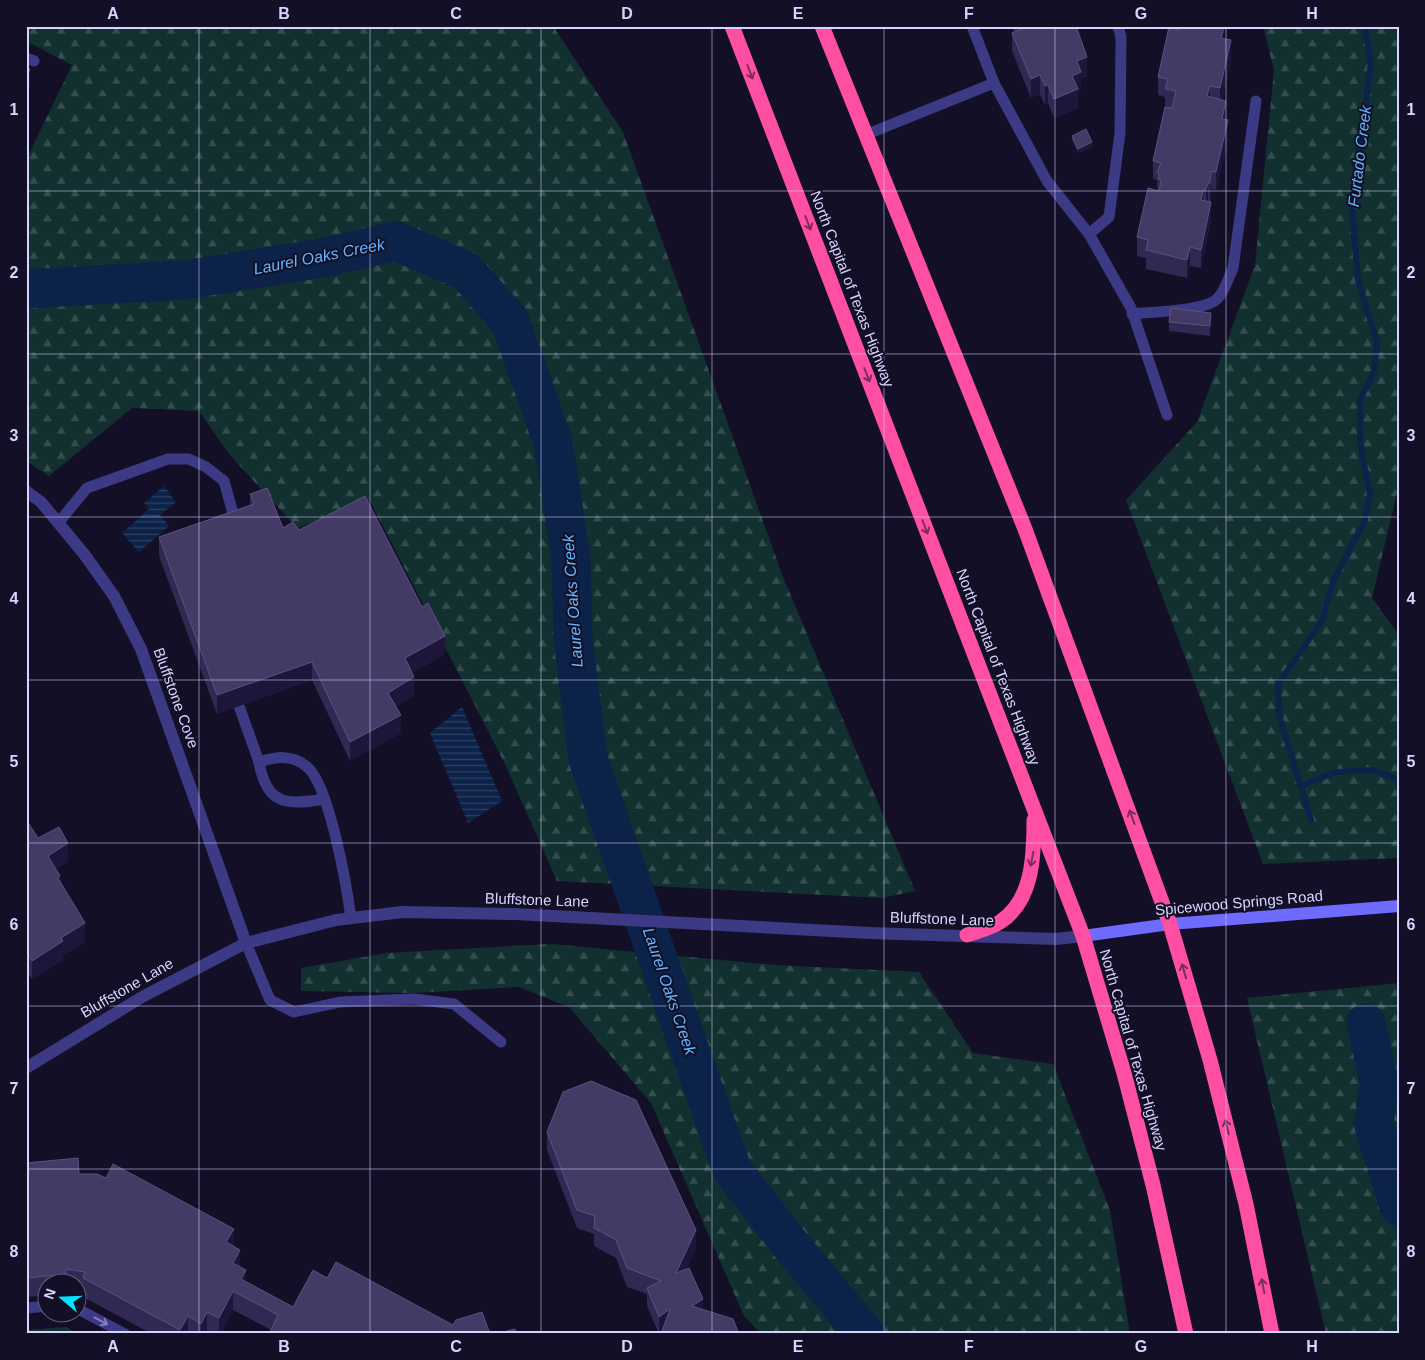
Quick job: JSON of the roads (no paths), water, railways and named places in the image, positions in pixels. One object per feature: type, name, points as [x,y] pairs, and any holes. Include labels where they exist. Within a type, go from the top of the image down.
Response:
[{"type":"highway","name":"North Capital of Texas Highway","points":[[732,26],[1083,936],[1124,1073],[1150,1175],[1186,1334]]},
{"type":"highway","points":[[822,26],[1025,529],[1170,924],[1210,1060],[1242,1185],[1272,1334]]},
{"type":"highway","points":[[967,936],[1000,922],[1015,907],[1027,886],[1034,850],[1035,811]]},
{"type":"main road","name":"Spicewood Springs Road","points":[[1083,936],[1170,924],[1399,906]]},
{"type":"street","name":"Bluffstone Cove","points":[[26,491],[41,502],[59,522],[114,596],[141,649],[246,943]]},
{"type":"street","name":"Bluffstone Lane","points":[[26,1068],[142,997],[246,943],[297,929],[352,918],[402,912],[515,914],[868,933],[1056,938],[1083,936]]},
{"type":"lane","points":[[972,26],[994,83],[1047,181],[1089,234],[1132,314],[1167,415]]},
{"type":"lane","points":[[1089,234],[1109,217],[1113,189],[1120,133],[1121,37],[1118,26]]},
{"type":"lane","points":[[865,134],[994,83]]},
{"type":"lane","points":[[1132,314],[1200,306],[1216,301],[1224,289],[1233,268],[1256,101]]},
{"type":"lane","points":[[59,522],[87,488],[168,458],[189,459],[206,467],[224,481],[237,528]]},
{"type":"lane","points":[[239,706],[259,762],[261,777],[268,790],[275,797],[286,802],[300,803],[324,799]]},
{"type":"lane","points":[[259,762],[279,756],[296,760],[308,767],[319,782],[346,879],[352,918]]},
{"type":"lane","points":[[246,943],[270,1000],[294,1012],[340,1002],[414,999],[454,1004],[501,1042]]},
{"type":"lane","points":[[88,1314],[125,1334]]},
{"type":"water","points":[[164,486],[176,502],[160,515],[169,526],[139,552],[122,533],[149,509],[144,503]]},
{"type":"water","points":[[462,707],[502,801],[468,823],[430,733]]},
{"type":"waterway","name":"Furtado Creek","points":[[1311,820],[1279,715],[1278,684],[1323,619],[1333,581],[1365,520],[1370,494],[1360,443],[1360,399],[1374,372],[1377,342],[1358,280],[1352,208],[1371,63],[1365,26]]},
{"type":"waterway","name":"Laurel Oaks Creek","points":[[26,289],[184,280],[328,257],[396,241],[466,271],[510,321],[553,442],[571,557],[573,639],[588,759],[732,1170],[789,1243],[865,1334]]},
{"type":"waterway","points":[[1300,786],[1336,772],[1372,770],[1399,780]]},
{"type":"waterway","name":"Furtado Creek","points":[[1366,1023],[1379,1081],[1374,1126],[1399,1206]]}]
